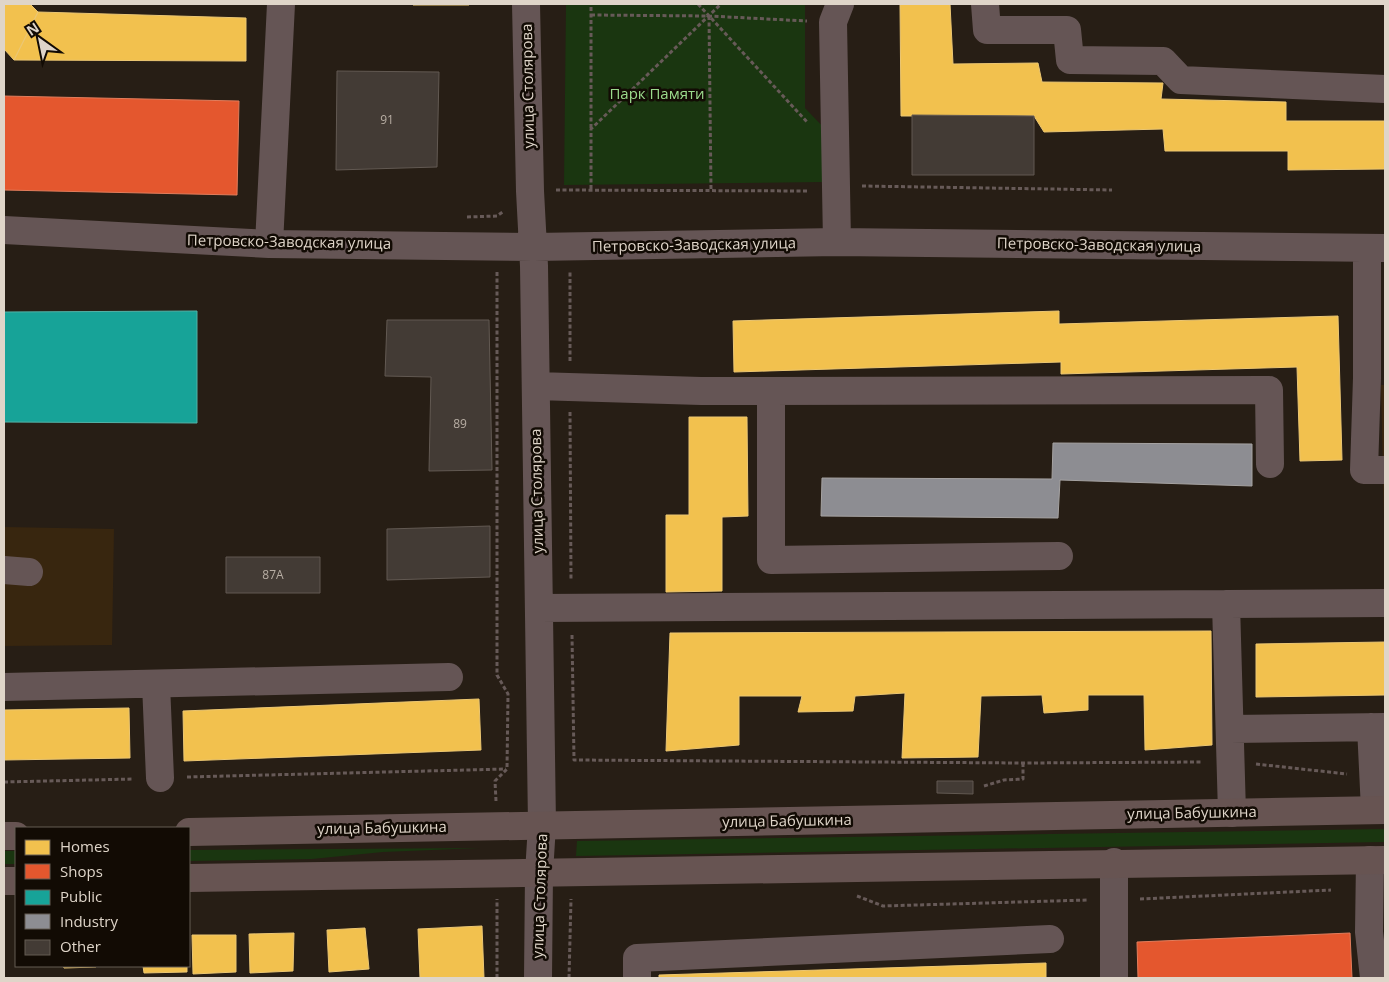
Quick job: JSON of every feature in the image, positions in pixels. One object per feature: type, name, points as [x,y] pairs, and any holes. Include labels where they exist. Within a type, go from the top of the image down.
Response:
[{"type":"main road","name":"улица Бабушкина","points":[[190,832],[1232,813],[1378,802]]},
{"type":"main road","points":[[190,878],[1114,862],[1378,860]]},
{"type":"street","points":[[269,244],[281,4]]},
{"type":"street","name":"улица Столярова","points":[[526,4],[530,191],[534,247],[542,825],[539,873],[538,978]]},
{"type":"street","points":[[985,4],[987,30],[1068,30],[1070,60],[1163,61],[1181,80],[1385,89]]},
{"type":"street","points":[[836,13],[837,242]]},
{"type":"street","name":"Петровско-Заводская улица","points":[[4,230],[269,244],[571,247],[837,242],[1376,260]]},
{"type":"street","points":[[1376,260],[1376,378],[1364,470],[1385,470]]},
{"type":"street","points":[[536,386],[701,391],[1269,390],[1270,464]]},
{"type":"street","points":[[771,390],[770,560],[1058,556]]},
{"type":"street","points":[[539,608],[1385,603]]},
{"type":"street","points":[[1226,604],[1232,813]]},
{"type":"street","points":[[4,687],[448,676]]},
{"type":"street","points":[[156,684],[160,778]]},
{"type":"street","points":[[1230,729],[1378,727],[1378,802]]},
{"type":"street","points":[[1374,978],[1377,932],[1370,888],[1378,860]]},
{"type":"street","points":[[1114,862],[1114,978]]},
{"type":"street","points":[[637,978],[638,958],[1050,939]]},
{"type":"path","points":[[591,4],[591,189]]},
{"type":"path","points":[[698,4],[810,126]]},
{"type":"path","points":[[591,129],[721,4]]},
{"type":"path","points":[[591,15],[709,16],[836,13]]},
{"type":"path","points":[[709,16],[711,190]]},
{"type":"path","points":[[496,806],[495,781],[507,769],[508,694],[497,675],[497,216]]},
{"type":"path","points":[[571,247],[569,386],[574,760],[1023,763],[1230,761],[1349,774],[1378,802]]},
{"type":"path","points":[[984,786],[1004,780],[1023,779],[1023,763]]},
{"type":"path","points":[[4,782],[507,769]]},
{"type":"path","points":[[852,894],[883,906],[1114,900],[1370,888]]},
{"type":"path","points":[[497,978],[498,890]]},
{"type":"path","points":[[569,978],[571,893]]},
{"type":"shaded area","points":[[1381,385],[1385,385],[1385,518],[1384,518]]},
{"type":"shaded area","points":[[4,527],[114,529],[112,645],[4,646]]},
{"type":"green space","name":"Парк Памяти","points":[[566,4],[805,4],[805,108],[827,131],[823,182],[564,185]]},
{"type":"green space","points":[[1385,829],[1385,842],[576,856],[577,841]]},
{"type":"green space","points":[[480,848],[383,852],[312,859],[190,861],[190,850]]},
{"type":"green space","points":[[4,851],[15,851],[15,864],[4,864]]},
{"type":"building: Homes","points":[[4,4],[30,4],[38,12],[14,60],[4,49]]},
{"type":"building: Homes","points":[[469,4],[469,5],[413,5]]},
{"type":"building: Homes","points":[[900,4],[950,4],[953,64],[1038,63],[1042,82],[1163,83],[1161,99],[1286,102],[1286,121],[1385,121],[1385,169],[1288,170],[1288,151],[1165,151],[1163,129],[1044,132],[1034,116],[901,116]]},
{"type":"building: Homes","points":[[38,12],[246,18],[246,61],[14,60]]},
{"type":"building: Homes","points":[[1059,311],[1059,324],[1338,316],[1342,460],[1300,461],[1297,367],[1061,374],[1061,362],[734,372],[733,321]]},
{"type":"building: Homes","points":[[689,417],[747,417],[748,516],[722,517],[722,591],[666,592],[666,515],[689,515]]},
{"type":"building: Homes","points":[[1211,631],[1212,745],[1145,750],[1144,695],[1088,695],[1088,710],[1044,713],[1042,695],[981,696],[978,757],[902,758],[905,693],[855,696],[853,711],[798,712],[802,696],[739,696],[739,745],[666,751],[670,633]]},
{"type":"building: Homes","points":[[1385,642],[1385,695],[1256,697],[1256,644]]},
{"type":"building: Homes","points":[[479,699],[481,750],[184,761],[183,711]]},
{"type":"building: Homes","points":[[129,708],[130,758],[4,760],[4,710]]},
{"type":"building: Homes","points":[[482,926],[484,978],[420,978],[418,929]]},
{"type":"building: Homes","points":[[365,928],[369,969],[329,972],[327,930]]},
{"type":"building: Homes","points":[[294,933],[293,971],[250,973],[249,934]]},
{"type":"building: Homes","points":[[192,935],[236,935],[236,972],[193,974]]},
{"type":"building: Homes","points":[[1046,963],[1046,978],[659,978],[659,975]]},
{"type":"building: Homes","points":[[64,967],[96,967],[64,968]]},
{"type":"building: Homes","points":[[143,967],[187,967],[187,972],[144,973]]},
{"type":"building: Shops","points":[[4,96],[239,101],[237,195],[4,190]]},
{"type":"building: Shops","points":[[1350,933],[1352,978],[1138,978],[1137,942]]},
{"type":"building: Public","points":[[197,311],[197,423],[4,422],[4,312]]},
{"type":"building: Industry","points":[[1053,443],[1252,444],[1252,486],[1060,480],[1058,518],[821,516],[822,478],[1052,479]]},
{"type":"building: Other","points":[[337,71],[439,72],[437,167],[336,170]]},
{"type":"building: Other","points":[[912,115],[1034,116],[1034,175],[912,175]]},
{"type":"building: Other","points":[[387,320],[489,320],[492,470],[429,471],[431,377],[385,376]]},
{"type":"building: Other","points":[[490,526],[490,577],[387,580],[387,529]]},
{"type":"building: Other","points":[[226,557],[320,557],[320,593],[226,593]]},
{"type":"building: Other","points":[[937,781],[973,781],[973,794],[937,793]]}]
